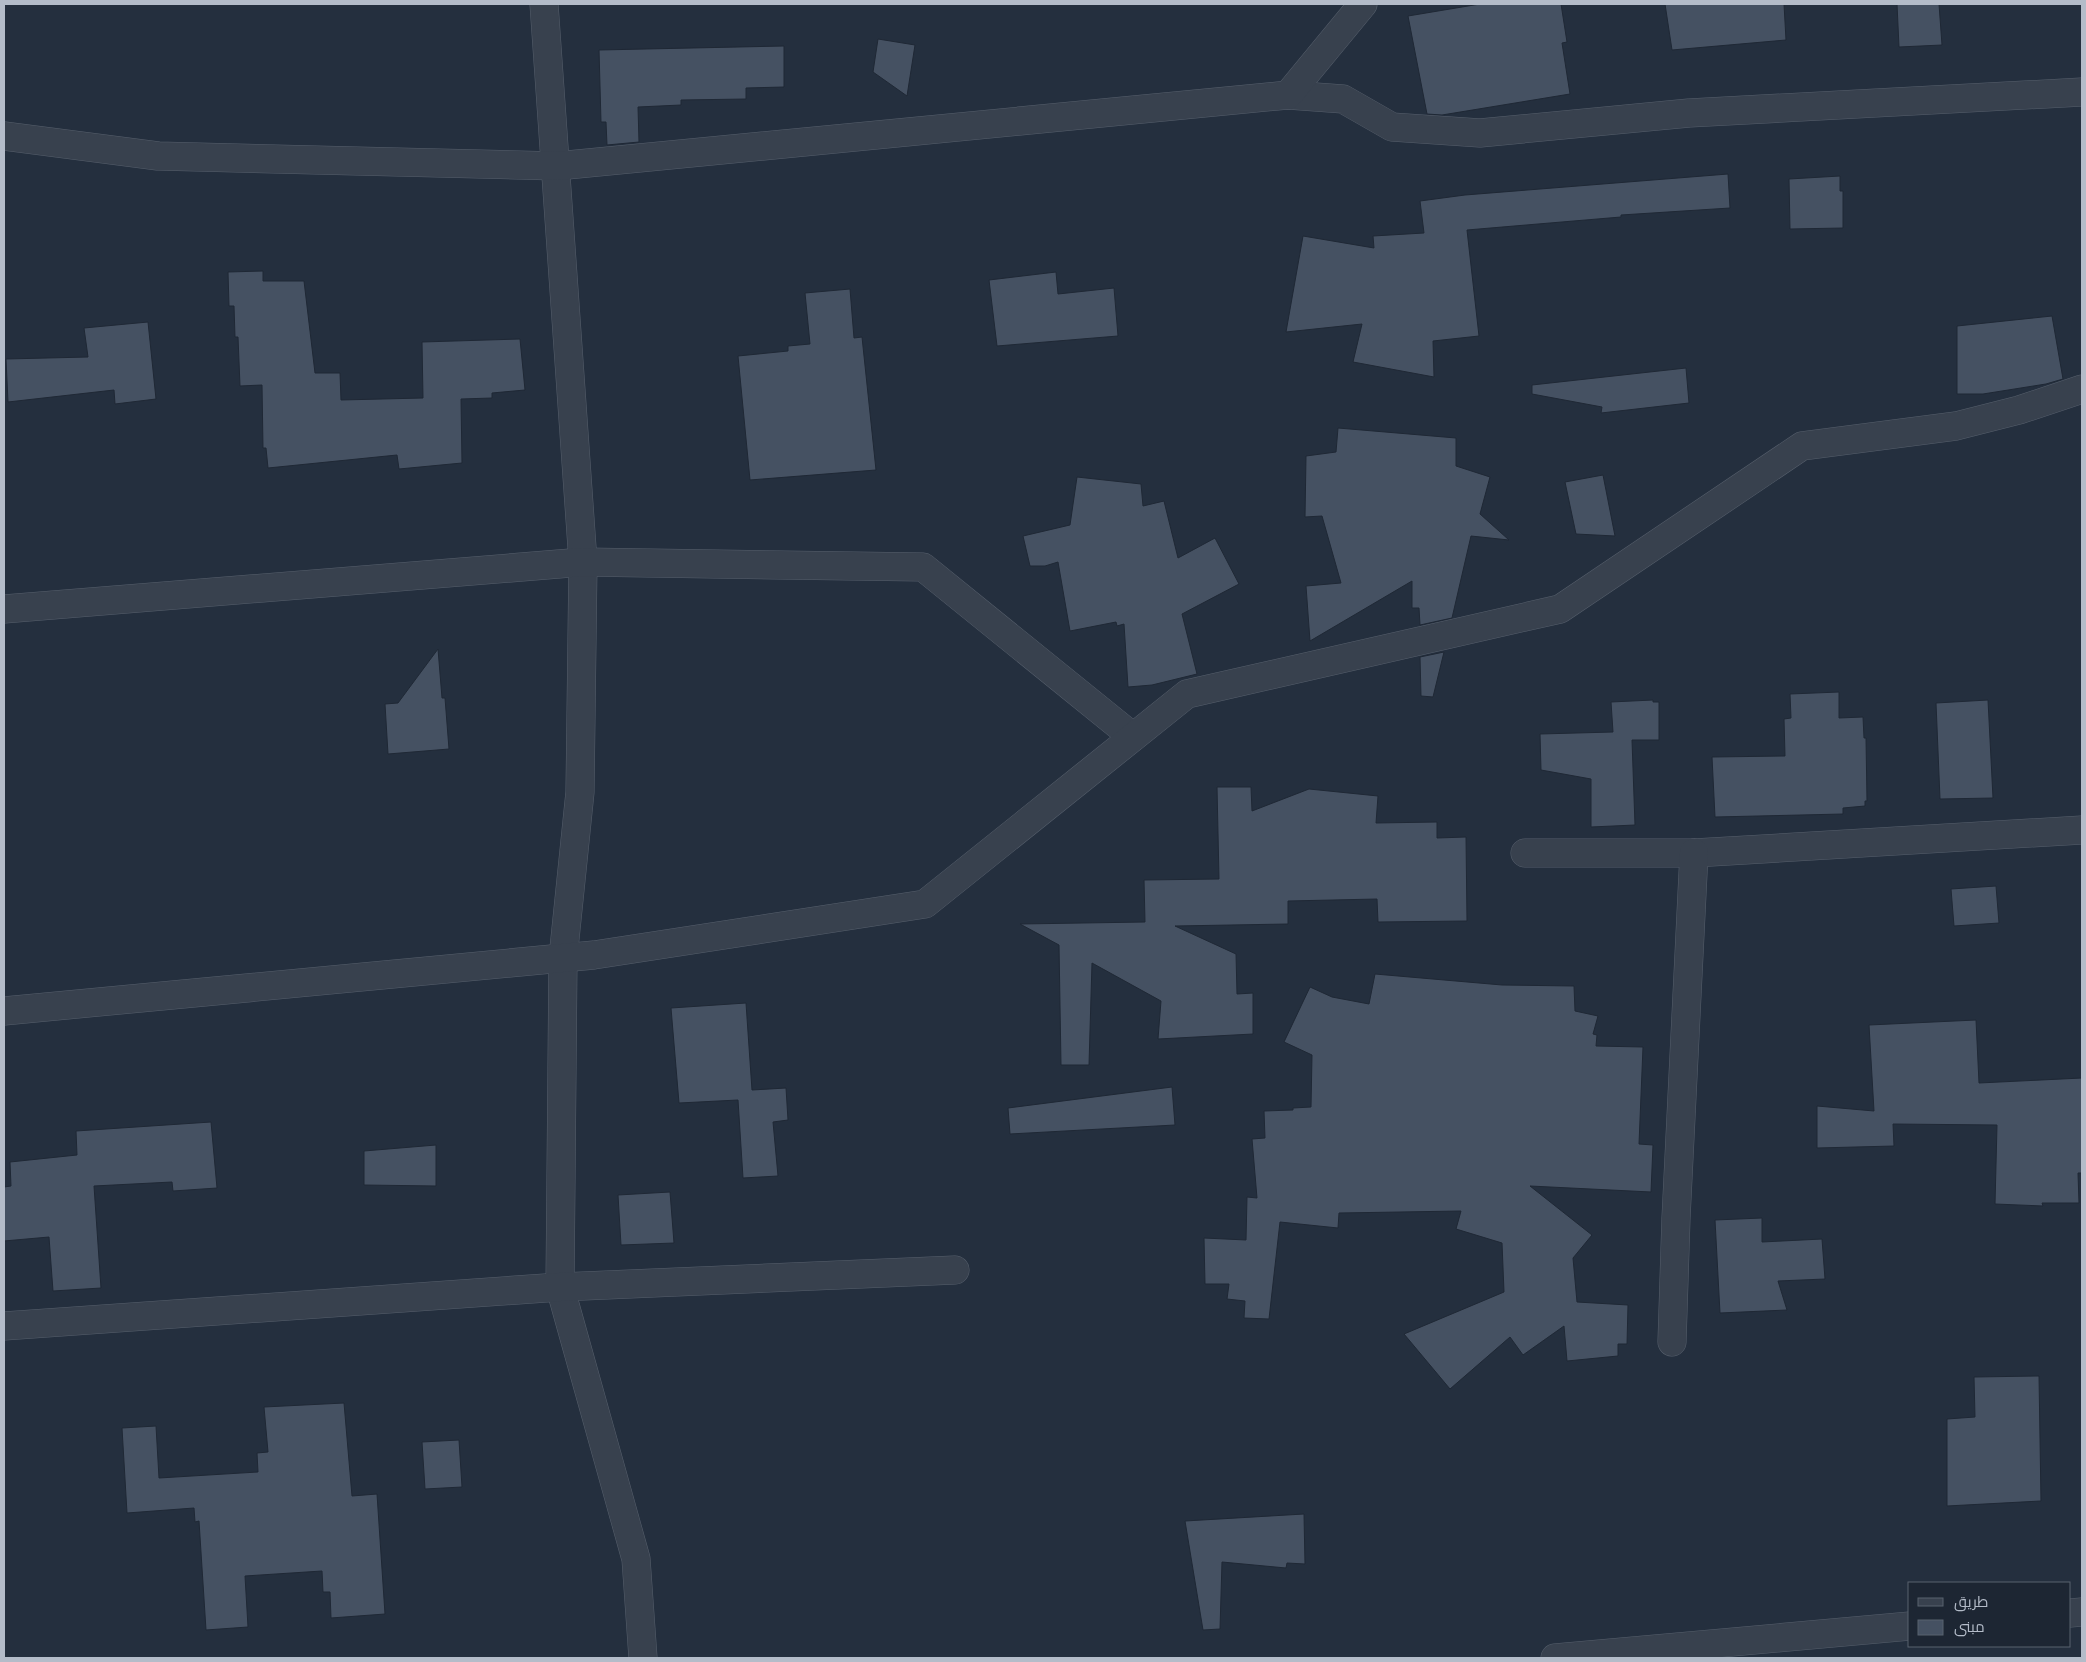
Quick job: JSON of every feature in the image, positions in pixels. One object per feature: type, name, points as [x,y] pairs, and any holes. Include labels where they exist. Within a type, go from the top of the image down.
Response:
[{"type":"street","points":[[544,4],[557,166],[583,562],[580,792],[563,958],[560,1287],[636,1559],[643,1658]]},
{"type":"street","points":[[1288,95],[1363,4]]},
{"type":"street","points":[[4,136],[158,156],[557,166],[1288,95],[1343,99],[1392,127],[1480,133],[1689,113],[2082,92]]},
{"type":"street","points":[[4,1010],[594,955],[925,904],[1187,694],[1560,609],[1802,446],[1956,426],[2019,410],[2082,389]]},
{"type":"street","points":[[4,609],[583,562],[923,567],[1133,737]]},
{"type":"street","points":[[1525,853],[1694,853],[2082,830]]},
{"type":"street","points":[[1672,1342],[1676,1218],[1694,853]]},
{"type":"street","points":[[4,1326],[560,1287],[955,1270]]},
{"type":"street","points":[[1554,1658],[1908,1626]]},
{"type":"building","points":[[1480,4],[1561,4],[1567,42],[1562,43],[1570,94],[1442,115],[1427,114],[1408,16]]},
{"type":"building","points":[[1665,4],[1784,4],[1786,40],[1672,50]]},
{"type":"building","points":[[1897,4],[1939,4],[1942,45],[1899,47]]},
{"type":"building","points":[[878,39],[915,45],[907,96],[873,72]]},
{"type":"building","points":[[784,46],[784,87],[746,88],[746,99],[681,100],[681,105],[638,107],[639,142],[607,145],[606,122],[601,122],[599,50]]},
{"type":"building","points":[[1728,174],[1730,208],[1621,215],[1621,217],[1467,230],[1479,336],[1433,341],[1434,377],[1353,362],[1362,324],[1286,332],[1303,236],[1374,248],[1373,236],[1424,233],[1420,201],[1465,195]]},
{"type":"building","points":[[1840,176],[1840,191],[1843,191],[1843,228],[1790,229],[1789,179]]},
{"type":"building","points":[[263,271],[263,281],[304,281],[315,373],[340,373],[341,400],[423,398],[422,342],[520,339],[525,390],[492,393],[492,398],[461,399],[462,463],[399,469],[397,455],[268,468],[266,448],[263,448],[262,385],[240,386],[238,337],[235,337],[234,306],[229,306],[228,272]]},
{"type":"building","points":[[1056,272],[1058,294],[1114,288],[1118,336],[997,346],[989,280]]},
{"type":"building","points":[[850,289],[854,338],[862,337],[876,470],[750,480],[738,356],[788,351],[788,346],[810,344],[805,293]]},
{"type":"building","points":[[2052,316],[2063,379],[2046,384],[1983,394],[1957,394],[1957,326]]},
{"type":"building","points":[[148,322],[156,399],[115,404],[114,390],[8,402],[6,359],[88,357],[84,328]]},
{"type":"building","points":[[1686,368],[1689,403],[1601,413],[1602,407],[1532,394],[1532,385]]},
{"type":"building","points":[[1338,428],[1456,438],[1456,466],[1490,477],[1480,514],[1509,540],[1471,536],[1452,618],[1420,625],[1419,608],[1412,608],[1412,581],[1310,641],[1306,586],[1341,583],[1322,516],[1305,517],[1306,456],[1336,452]]},
{"type":"building","points":[[1603,475],[1615,536],[1576,534],[1565,482]]},
{"type":"building","points":[[1077,477],[1141,484],[1143,506],[1164,501],[1178,558],[1215,538],[1239,584],[1182,614],[1197,674],[1152,685],[1128,687],[1124,624],[1117,626],[1116,622],[1070,631],[1058,562],[1045,566],[1030,566],[1023,536],[1070,525]]},
{"type":"building","points":[[438,649],[442,698],[445,698],[449,749],[388,754],[385,704],[398,703]]},
{"type":"building","points":[[1444,652],[1433,697],[1421,696],[1420,657]]},
{"type":"building","points":[[1839,692],[1839,718],[1863,717],[1864,738],[1866,738],[1867,801],[1865,801],[1865,806],[1843,808],[1843,814],[1715,817],[1712,757],[1785,756],[1784,719],[1791,718],[1790,694]]},
{"type":"building","points":[[1653,700],[1653,702],[1659,702],[1659,740],[1632,740],[1635,825],[1591,827],[1591,779],[1541,770],[1540,734],[1613,732],[1611,702]]},
{"type":"building","points":[[1988,700],[1993,798],[1940,799],[1936,703]]},
{"type":"building","points":[[1217,787],[1251,787],[1252,811],[1309,789],[1378,796],[1376,823],[1437,822],[1437,838],[1466,837],[1467,921],[1378,922],[1377,899],[1288,901],[1288,924],[1175,926],[1236,954],[1237,994],[1253,993],[1253,1034],[1158,1039],[1161,1001],[1092,963],[1089,1065],[1061,1065],[1059,945],[1020,924],[1145,922],[1144,880],[1219,879]]},
{"type":"building","points":[[1996,886],[1999,923],[1954,926],[1951,889]]},
{"type":"building","points":[[1375,974],[1502,985],[1574,986],[1575,1011],[1598,1016],[1593,1034],[1597,1035],[1596,1046],[1643,1047],[1639,1144],[1653,1145],[1651,1192],[1530,1186],[1592,1235],[1573,1258],[1577,1302],[1628,1305],[1627,1344],[1618,1344],[1618,1356],[1567,1361],[1564,1326],[1523,1355],[1510,1337],[1450,1389],[1404,1334],[1504,1292],[1502,1243],[1456,1229],[1461,1211],[1339,1213],[1338,1228],[1280,1222],[1269,1319],[1244,1318],[1245,1301],[1227,1299],[1229,1284],[1205,1284],[1204,1238],[1246,1240],[1247,1197],[1257,1198],[1252,1139],[1265,1138],[1264,1111],[1311,1107],[1312,1055],[1284,1042],[1310,987],[1332,997],[1369,1004]]},
{"type":"building","points":[[746,1003],[752,1090],[786,1088],[788,1120],[773,1122],[778,1176],[743,1178],[738,1100],[679,1103],[671,1008]]},
{"type":"building","points":[[1976,1020],[1979,1083],[2082,1078],[2082,1173],[2078,1173],[2079,1203],[2042,1203],[2043,1206],[1995,1204],[1997,1125],[1893,1124],[1894,1146],[1817,1148],[1817,1106],[1874,1111],[1869,1025]]},
{"type":"building","points":[[1172,1087],[1175,1125],[1010,1134],[1008,1108]]},
{"type":"building","points":[[211,1122],[217,1188],[173,1191],[172,1182],[94,1186],[101,1288],[53,1291],[49,1237],[4,1241],[4,1187],[11,1186],[10,1162],[77,1155],[76,1131]]},
{"type":"building","points":[[436,1145],[436,1186],[364,1185],[364,1151]]},
{"type":"building","points":[[670,1192],[674,1243],[621,1245],[618,1195]]},
{"type":"building","points":[[1762,1218],[1762,1242],[1822,1239],[1825,1279],[1778,1281],[1787,1310],[1720,1313],[1715,1220]]},
{"type":"building","points":[[2039,1376],[2041,1501],[1947,1506],[1947,1419],[1975,1417],[1974,1377]]},
{"type":"building","points":[[344,1403],[352,1496],[377,1494],[385,1614],[331,1618],[330,1592],[323,1592],[322,1571],[245,1576],[248,1627],[206,1630],[199,1521],[195,1522],[194,1508],[127,1513],[122,1428],[156,1426],[159,1478],[258,1472],[257,1453],[268,1452],[264,1407]]},
{"type":"building","points":[[459,1440],[462,1487],[425,1489],[422,1442]]},
{"type":"building","points":[[1304,1514],[1305,1564],[1287,1563],[1286,1568],[1222,1562],[1220,1629],[1203,1630],[1185,1521]]}]
